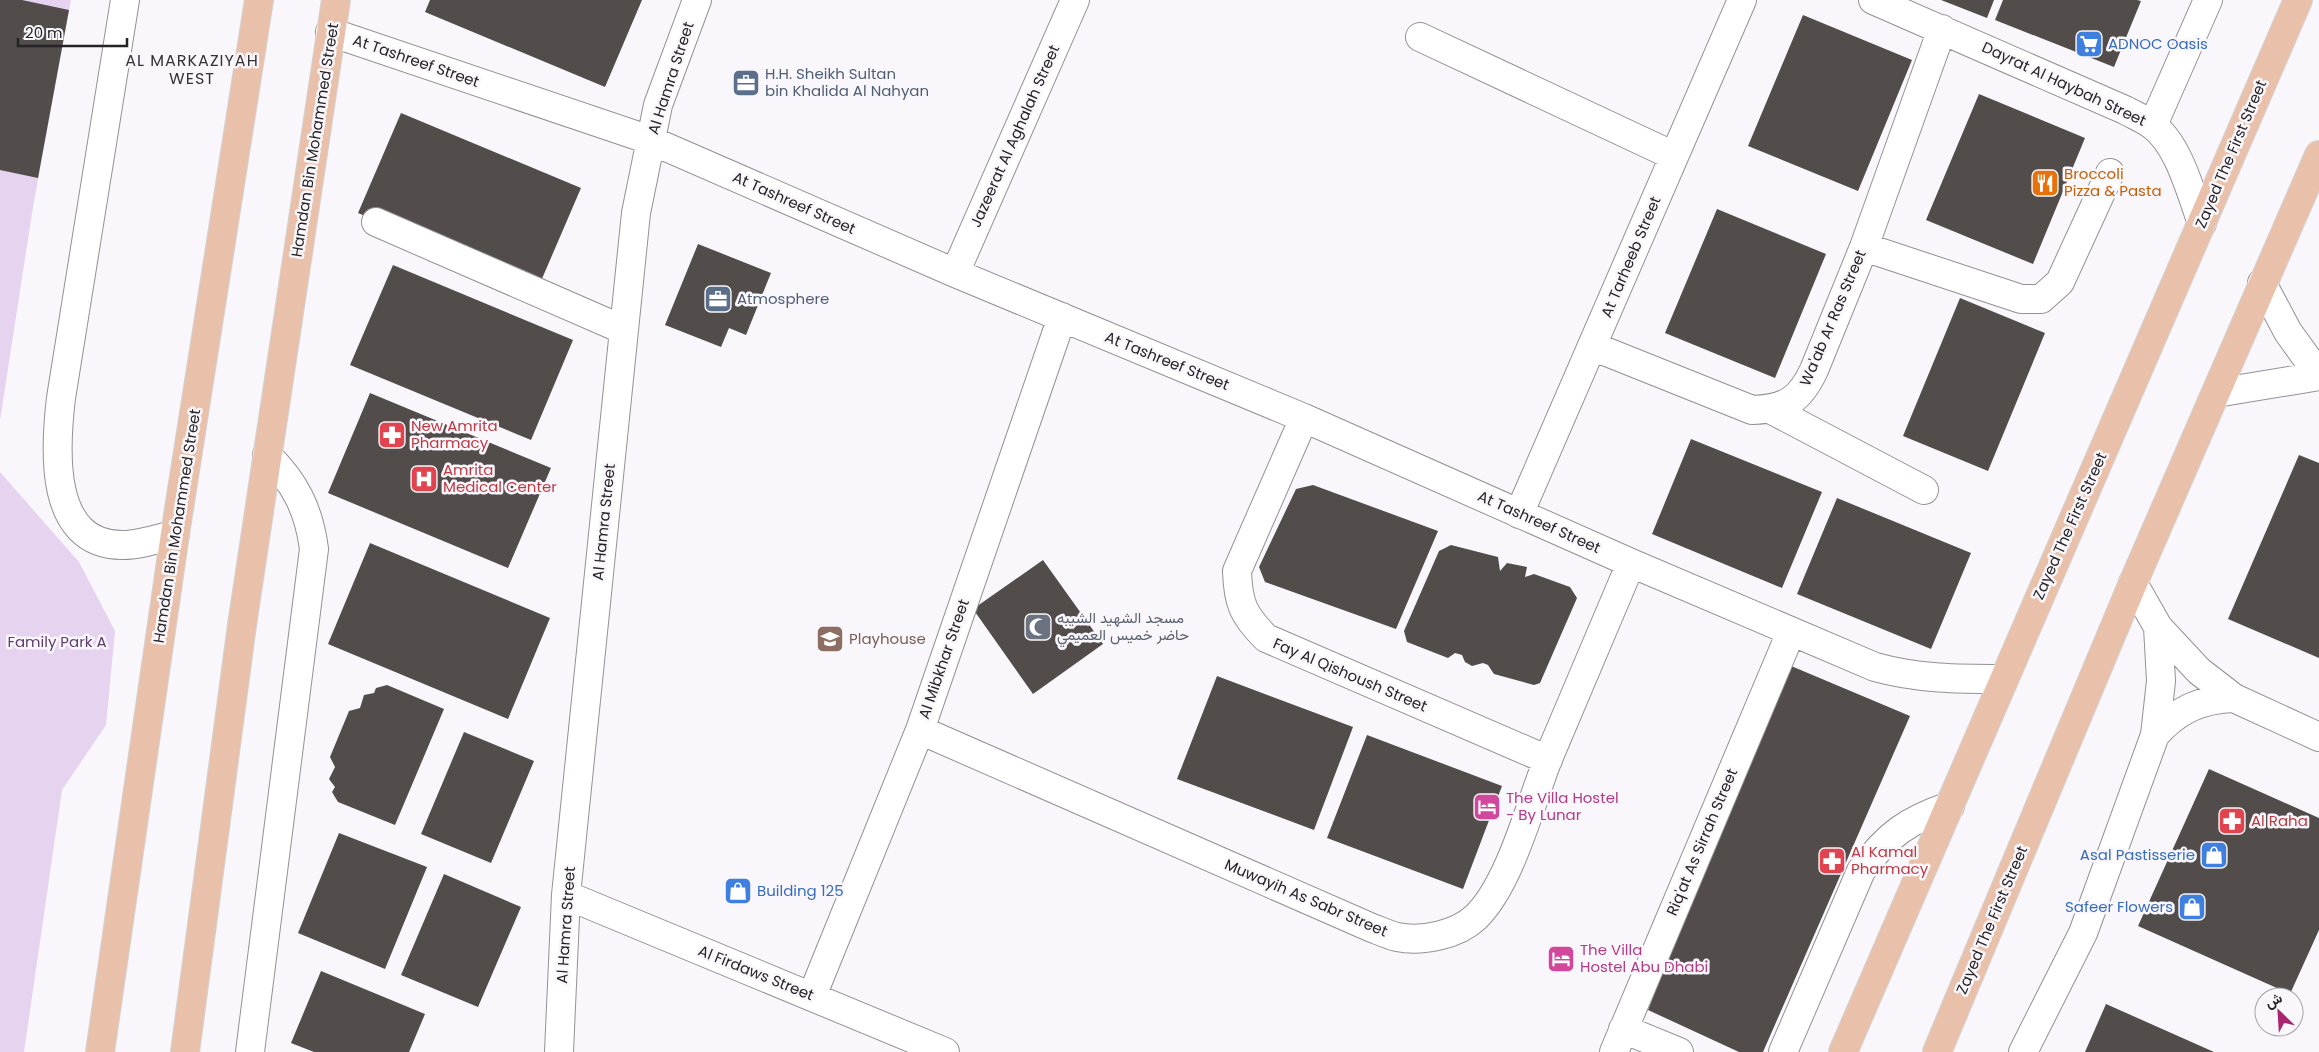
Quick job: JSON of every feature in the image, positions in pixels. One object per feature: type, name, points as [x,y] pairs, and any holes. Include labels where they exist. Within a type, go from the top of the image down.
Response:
[{"type":"main road","name":"Hamdan Bin Mohammed Street","points":[[100,1052],[175,534],[260,0]]},
{"type":"main road","name":"Hamdan Bin Mohammed Street","points":[[185,1052],[242,625],[336,0]]},
{"type":"main road","name":"Zayed The First Street","points":[[1842,1052],[1950,806],[2002,679],[2202,224],[2298,0]]},
{"type":"main road","name":"Zayed The First Street","points":[[1937,1052],[2133,583],[2319,154]]},
{"type":"main road","points":[[86,1052],[106,1010]]},
{"type":"street","points":[[125,0],[61,398],[57,436],[58,468],[60,489],[69,509],[78,525],[91,536],[107,543],[122,545],[139,544],[175,534]]},
{"type":"street","name":"Al Hamra Street","points":[[559,1052],[566,895],[636,213],[650,140],[667,78],[697,0]]},
{"type":"street","name":"Jazeerat Al Aghalah Street","points":[[954,272],[1075,0]]},
{"type":"street","name":"At Tarheeb Street","points":[[1519,514],[1742,0]]},
{"type":"street","name":"Dayrat Al Haybah Street","points":[[1873,0],[2125,110],[2153,125],[2170,145],[2182,168],[2202,224]]},
{"type":"street","points":[[2153,125],[2201,5]]},
{"type":"street","name":"Wa'ab Ar Ras Street","points":[[1592,346],[1752,410],[1772,410],[1791,402],[1806,388],[1864,247],[1942,29]]},
{"type":"street","name":"At Tashreef Street","points":[[330,32],[650,140],[1062,318],[1304,418],[1631,563],[1868,664],[1896,673],[1938,679],[2002,679]]},
{"type":"street","points":[[1420,37],[1674,156]]},
{"type":"street","points":[[1864,247],[2022,299],[2041,299],[2060,282],[2110,173]]},
{"type":"street","points":[[376,222],[624,330]]},
{"type":"street","points":[[2216,393],[2319,376],[2288,332],[2262,283]]},
{"type":"street","name":"Al Mibkhar Street","points":[[812,996],[920,730],[1062,318]]},
{"type":"street","points":[[1772,410],[1924,490]]},
{"type":"street","name":"Fay Al Qishoush Street","points":[[1304,418],[1237,571],[1238,596],[1248,620],[1266,638],[1548,760]]},
{"type":"street","points":[[250,1052],[314,549],[305,507],[283,470],[268,455]]},
{"type":"street","name":"Muwayih As Sabr Street","points":[[920,730],[1372,928],[1398,937],[1425,938],[1451,932],[1475,918],[1493,898],[1548,760],[1631,563]]},
{"type":"street","points":[[2133,583],[2158,628],[2199,671],[2234,698],[2319,737]]},
{"type":"street","points":[[2023,1052],[2083,933],[2155,735],[2161,681],[2158,628]]},
{"type":"street","name":"Riq'at As Sirrah Street","points":[[1618,1040],[1791,632]]},
{"type":"street","points":[[2155,735],[2167,721],[2190,707],[2216,698],[2234,698]]},
{"type":"street","points":[[1783,1052],[1861,871],[1878,848],[1899,829],[1923,815],[1950,806]]},
{"type":"street","name":"Al Firdaws Street","points":[[566,895],[945,1052]]},
{"type":"street","points":[[1618,1040],[1679,1052]]},
{"type":"green space","points":[[0,0],[71,0],[33,207],[0,420]]},
{"type":"green space","name":"Family Park A","points":[[0,472],[79,562],[115,631],[106,725],[62,790],[24,1052],[0,1052]]},
{"type":"building","points":[[0,0],[22,0],[69,10],[38,178],[0,170]]},
{"type":"building","points":[[430,0],[642,0],[605,87],[425,12]]},
{"type":"building","points":[[1941,0],[1994,0],[1987,18]]},
{"type":"building","name":"ADNOC Oasis","points":[[2003,0],[2141,1],[2114,67],[1995,20]]},
{"type":"building","points":[[1803,15],[1912,60],[1858,191],[1748,146]]},
{"type":"building","points":[[1979,94],[2085,138],[2033,264],[1926,220]]},
{"type":"building","points":[[401,113],[581,188],[538,288],[358,213]]},
{"type":"building","points":[[1717,209],[1826,254],[1775,378],[1665,333]]},
{"type":"building","name":"Atmosphere","points":[[698,244],[771,273],[746,335],[729,328],[721,347],[665,325]]},
{"type":"building","points":[[393,265],[573,340],[531,440],[350,365]]},
{"type":"building","points":[[1960,298],[2045,333],[1988,471],[1903,436]]},
{"type":"building","points":[[370,393],[551,468],[508,568],[328,493]]},
{"type":"building","points":[[1691,439],[1822,492],[1782,588],[1652,534]]},
{"type":"building","points":[[2299,455],[2319,463],[2319,658],[2228,619]]},
{"type":"building","points":[[1313,485],[1438,531],[1396,629],[1265,582],[1259,567],[1296,489]]},
{"type":"building","points":[[1837,498],[1971,553],[1931,649],[1797,594]]},
{"type":"building","points":[[370,543],[550,618],[508,719],[328,644]]},
{"type":"building","points":[[1451,545],[1498,557],[1500,571],[1507,563],[1527,567],[1525,577],[1534,574],[1570,587],[1577,598],[1540,683],[1534,685],[1494,674],[1488,665],[1483,663],[1472,666],[1465,662],[1462,655],[1455,653],[1448,658],[1407,642],[1404,631],[1439,551]]},
{"type":"building","name":"مسجد الشهيد الشيبه حاضر خميس العميمي","points":[[1043,560],[1103,644],[1033,694],[973,609]]},
{"type":"building","points":[[1784,663],[1910,716],[1763,1052],[1739,1052],[1648,1010]]},
{"type":"building","points":[[1217,676],[1353,727],[1314,830],[1177,779]]},
{"type":"building","points":[[387,685],[444,709],[395,825],[338,802],[332,792],[335,787],[329,779],[335,767],[330,757],[349,711],[360,708],[364,695],[374,693],[376,688]]},
{"type":"building","points":[[464,732],[534,761],[491,863],[421,834]]},
{"type":"building","points":[[1367,735],[1502,786],[1463,889],[1327,838]]},
{"type":"building","points":[[2209,769],[2319,818],[2319,930],[2293,987],[2274,987],[2138,926]]},
{"type":"building","points":[[339,833],[427,867],[385,969],[298,933]]},
{"type":"building","points":[[444,874],[521,907],[478,1007],[401,975]]},
{"type":"building","points":[[321,971],[425,1014],[409,1052],[314,1052],[291,1043]]},
{"type":"building","points":[[2106,1004],[2214,1052],[2085,1052]]},
{"type":"place","name":"ADNOC Oasis","points":[[2089,44]]},
{"type":"place","name":"H.H. Sheikh Sultan bin Khalida Al Nahyan","points":[[746,83]]},
{"type":"place","name":"Broccoli Pizza & Pasta","points":[[2045,183]]},
{"type":"place","name":"Atmosphere","points":[[718,299]]},
{"type":"place","name":"New Amrita Pharmacy","points":[[392,435]]},
{"type":"place","name":"Amrita Medical Center","points":[[424,479]]},
{"type":"place","name":"مسجد الشهيد الشيبه حاضر خميس العميمي","points":[[1038,627]]},
{"type":"place","name":"Playhouse","points":[[830,639]]},
{"type":"place","name":"The Villa Hostel - By Lunar","points":[[1487,807]]},
{"type":"place","name":"Al Raha","points":[[2232,821]]},
{"type":"place","name":"Asal Pastisserie","points":[[2214,855]]},
{"type":"place","name":"Al Kamal Pharmacy","points":[[1832,861]]},
{"type":"place","name":"Building 125","points":[[738,891]]},
{"type":"place","name":"Safeer Flowers","points":[[2192,907]]},
{"type":"place","name":"The Villa Hostel Abu Dhabi","points":[[1561,959]]},
{"type":"district","name":"AL MARKAZIYAH WEST","points":[[192,69]]}]
